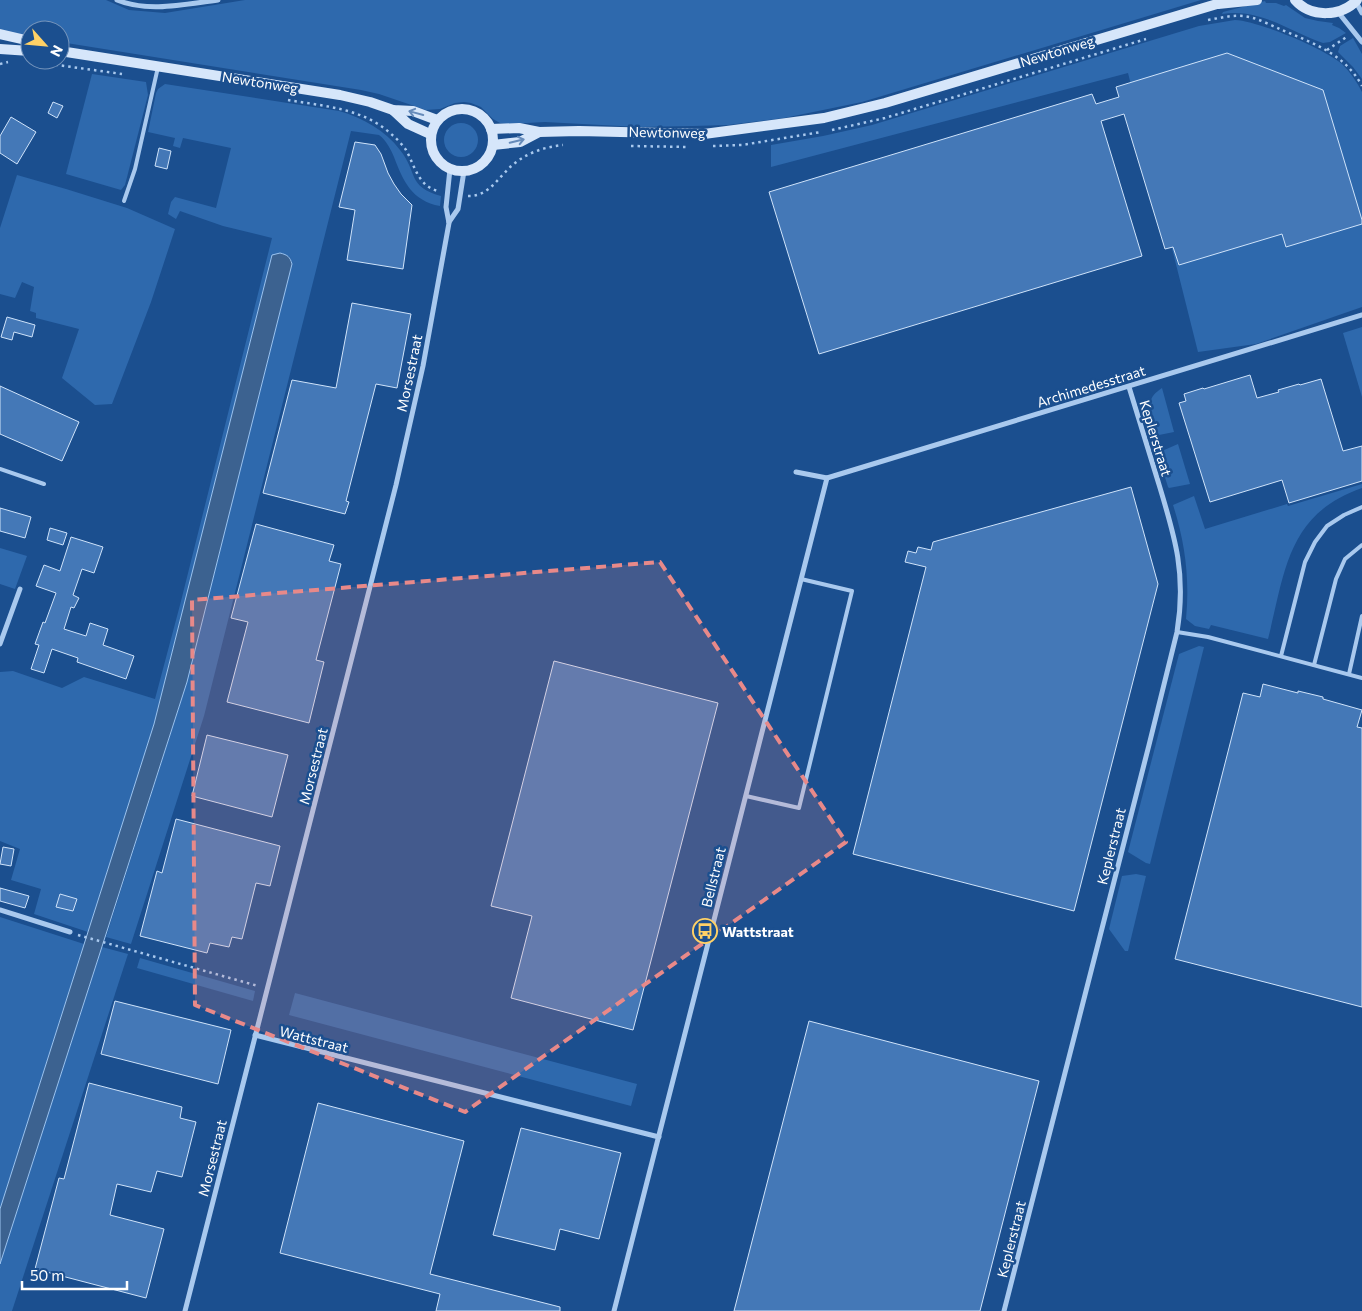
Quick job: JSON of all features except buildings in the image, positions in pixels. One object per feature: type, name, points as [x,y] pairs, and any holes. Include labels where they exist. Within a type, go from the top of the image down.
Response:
[{"type":"main road","name":"Newtonweg","points":[[492,129],[518,128],[539,132],[704,134],[824,118],[885,103],[1221,2],[1257,0]]},
{"type":"main road","points":[[1295,0],[1310,11],[1324,14],[1338,12],[1356,1]]},
{"type":"main road","points":[[0,34],[20,39]]},
{"type":"main road","points":[[0,49],[20,50]]},
{"type":"main road","name":"Newtonweg","points":[[70,53],[340,95],[393,110],[413,111],[437,120]]},
{"type":"main road","points":[[467,108],[477,112],[486,119],[492,129],[493,145],[489,155],[483,163],[474,169],[464,171],[450,169],[443,165],[432,152],[430,134],[437,120],[445,113],[467,108]]},
{"type":"main road","name":"Newtonweg","points":[[393,110],[408,124],[430,134]]},
{"type":"main road","name":"Newtonweg","points":[[493,145],[520,142],[539,132]]},
{"type":"street","points":[[117,0],[129,5],[152,6],[174,6],[218,0]]},
{"type":"street","points":[[1356,1],[1362,13]]},
{"type":"street","points":[[1338,12],[1362,42]]},
{"type":"street","name":"Morsestraat","points":[[185,1311],[396,485],[423,366],[449,223],[446,206],[450,169]]},
{"type":"street","name":"Morsestraat","points":[[449,223],[458,209],[464,171]]},
{"type":"street","name":"Archimedesstraat","points":[[827,478],[1362,316]]},
{"type":"street","name":"Keplerstraat","points":[[1004,1311],[1149,745],[1180,616],[1181,582],[1176,545],[1129,387]]},
{"type":"street","points":[[796,472],[827,478]]},
{"type":"street","name":"Bellstraat","points":[[614,1311],[827,478]]},
{"type":"street","points":[[0,644],[20,589]]},
{"type":"street","points":[[0,910],[70,932]]},
{"type":"street","name":"Wattstraat","points":[[255,1036],[659,1137]]},
{"type":"lane","points":[[124,201],[135,169],[158,66]]},
{"type":"lane","points":[[0,469],[44,484]]},
{"type":"lane","points":[[1281,656],[1305,562],[1312,549],[1328,526],[1344,515],[1362,507]]},
{"type":"lane","points":[[1314,665],[1336,579],[1345,559],[1362,545]]},
{"type":"lane","points":[[746,796],[798,808],[852,591],[801,579]]},
{"type":"lane","points":[[1349,674],[1362,616]]},
{"type":"lane","points":[[1177,632],[1208,637],[1362,678]]},
{"type":"path","points":[[1206,21],[1244,16],[1262,21],[1327,50],[1345,63],[1356,75],[1362,86]]},
{"type":"path","points":[[1327,50],[1354,32]]},
{"type":"path","name":"Newtonweg","points":[[713,146],[742,145],[798,136],[884,118],[1148,38]]},
{"type":"path","points":[[0,64],[9,62]]},
{"type":"path","points":[[70,67],[127,75]]},
{"type":"path","name":"Newtonweg","points":[[282,99],[339,109],[356,113],[372,120],[399,141],[425,185],[432,190],[447,194]]},
{"type":"path","points":[[460,196],[479,196],[493,186],[503,173],[524,157],[539,150],[563,144]]},
{"type":"path","name":"Newtonweg","points":[[629,146],[693,147]]},
{"type":"path","points":[[80,935],[267,988]]},
{"type":"highlighted area","points":[[660,562],[846,842],[465,1112],[195,1005],[192,600]]},
{"type":"shaded area","points":[[0,0],[106,0],[129,10],[165,13],[245,0],[1201,0],[862,102],[784,118],[728,125],[639,127],[545,122],[507,124],[493,119],[481,107],[471,103],[455,103],[440,109],[426,110],[361,90],[70,44],[70,20],[20,20],[20,35],[0,31]]},
{"type":"shaded area","points":[[1265,1],[1266,3],[1286,5],[1305,18],[1333,23],[1332,25],[1346,33],[1330,42],[1323,43],[1262,17],[1236,13],[1222,14],[1223,12]]},
{"type":"shaded area","points":[[1235,20],[1274,30],[1321,51],[1342,64],[1362,92],[1362,307],[1256,344],[1198,352],[1128,73],[771,167],[771,145],[872,125],[1199,26]]},
{"type":"shaded area","points":[[1353,38],[1362,54],[1362,79],[1338,52],[1340,46]]},
{"type":"shaded area","points":[[92,74],[146,82],[148,95],[125,185],[121,190],[66,174]]},
{"type":"shaded area","points":[[165,84],[339,111],[357,117],[388,136],[406,158],[418,183],[430,192],[441,196],[440,206],[422,200],[405,182],[390,148],[382,137],[351,131],[204,716],[131,944],[106,937],[187,682],[292,264],[290,257],[272,255],[154,724],[88,932],[34,914],[41,889],[11,880],[20,849],[0,841],[0,672],[13,671],[62,688],[84,677],[155,699],[272,238],[223,226],[180,211],[176,219],[168,214],[171,202],[175,197],[216,208],[231,148],[183,138],[180,148],[173,146],[175,138],[148,132],[156,93]]},
{"type":"shaded area","points":[[461,123],[473,128],[478,140],[473,152],[461,157],[449,152],[444,140],[449,128]]},
{"type":"shaded area","points":[[17,175],[127,208],[175,229],[151,302],[112,404],[95,405],[62,378],[79,329],[36,318],[36,313],[30,311],[34,287],[22,282],[15,298],[0,294],[0,228]]},
{"type":"shaded area","points":[[280,253],[288,257],[292,264],[187,682],[0,1264],[0,1209],[154,724],[272,255]]},
{"type":"shaded area","points":[[1362,327],[1362,397],[1343,333]]},
{"type":"shaded area","points":[[1162,388],[1174,432],[1159,435],[1151,434],[1148,423],[1151,421],[1150,402],[1157,391]]},
{"type":"shaded area","points":[[1178,444],[1190,484],[1169,488],[1158,455],[1162,451]]},
{"type":"shaded area","points":[[1362,484],[1362,488],[1337,499],[1318,513],[1304,530],[1293,548],[1285,569],[1268,639],[1211,625],[1209,629],[1195,626],[1186,619],[1186,561],[1173,505],[1194,496],[1205,529]]},
{"type":"shaded area","points":[[0,548],[27,556],[15,589],[0,584]]},
{"type":"shaded area","points":[[1199,646],[1204,647],[1150,864],[1128,852],[1179,654]]},
{"type":"shaded area","points":[[1136,874],[1146,876],[1128,951],[1125,951],[1109,929],[1122,876]]},
{"type":"shaded area","points":[[0,917],[84,944],[0,1209]]},
{"type":"shaded area","points":[[102,947],[128,954],[12,1311],[0,1311],[0,1264]]},
{"type":"shaded area","points":[[140,958],[255,991],[253,1001],[137,968]]},
{"type":"shaded area","points":[[295,993],[637,1084],[631,1106],[289,1015]]},
{"type":"place","name":"Wattstraat","points":[[705,931]]}]
